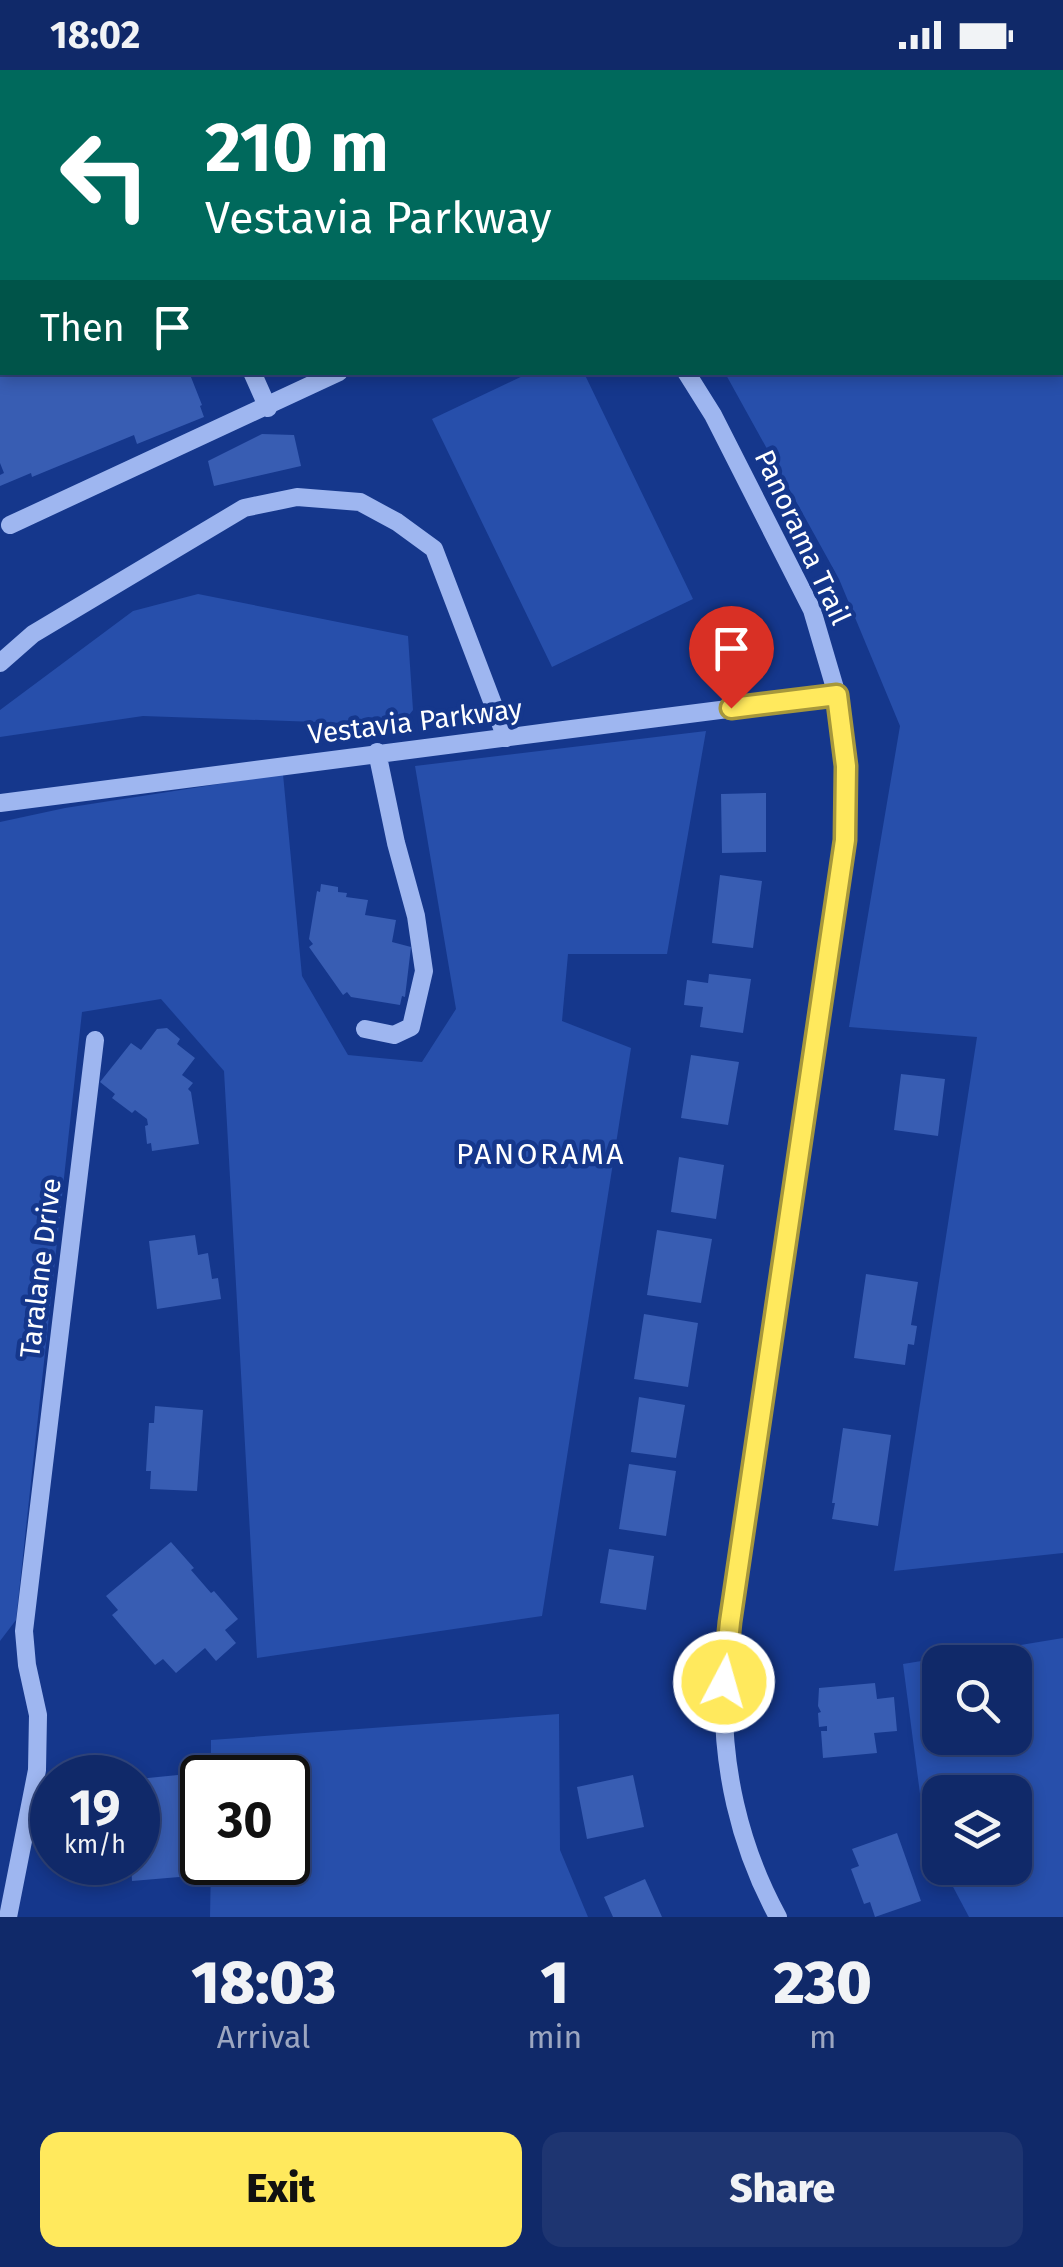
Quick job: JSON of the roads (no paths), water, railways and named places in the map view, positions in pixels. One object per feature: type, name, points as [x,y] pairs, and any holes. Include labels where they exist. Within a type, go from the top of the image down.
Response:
[{"type":"street","points":[[253,375],[268,408]]},
{"type":"street","points":[[10,525],[333,375]]},
{"type":"street","name":"Panorama Trail","points":[[688,375],[713,415],[812,610],[837,695],[846,766],[845,840],[724,1682],[724,1736],[732,1794],[744,1837],[778,1917]]},
{"type":"street","points":[[0,663],[32,634],[244,508],[298,496],[360,502],[397,522],[434,550],[506,738]]},
{"type":"street","name":"Vestavia Parkway","points":[[0,804],[837,695]]},
{"type":"street","points":[[365,1029],[394,1035],[411,1027],[424,971],[416,916],[377,752]]},
{"type":"street","name":"Taralane Drive","points":[[8,1917],[37,1770],[38,1715],[24,1632],[95,1040]]},
{"type":"district","name":"PANORAMA","points":[[541,1154]]}]
